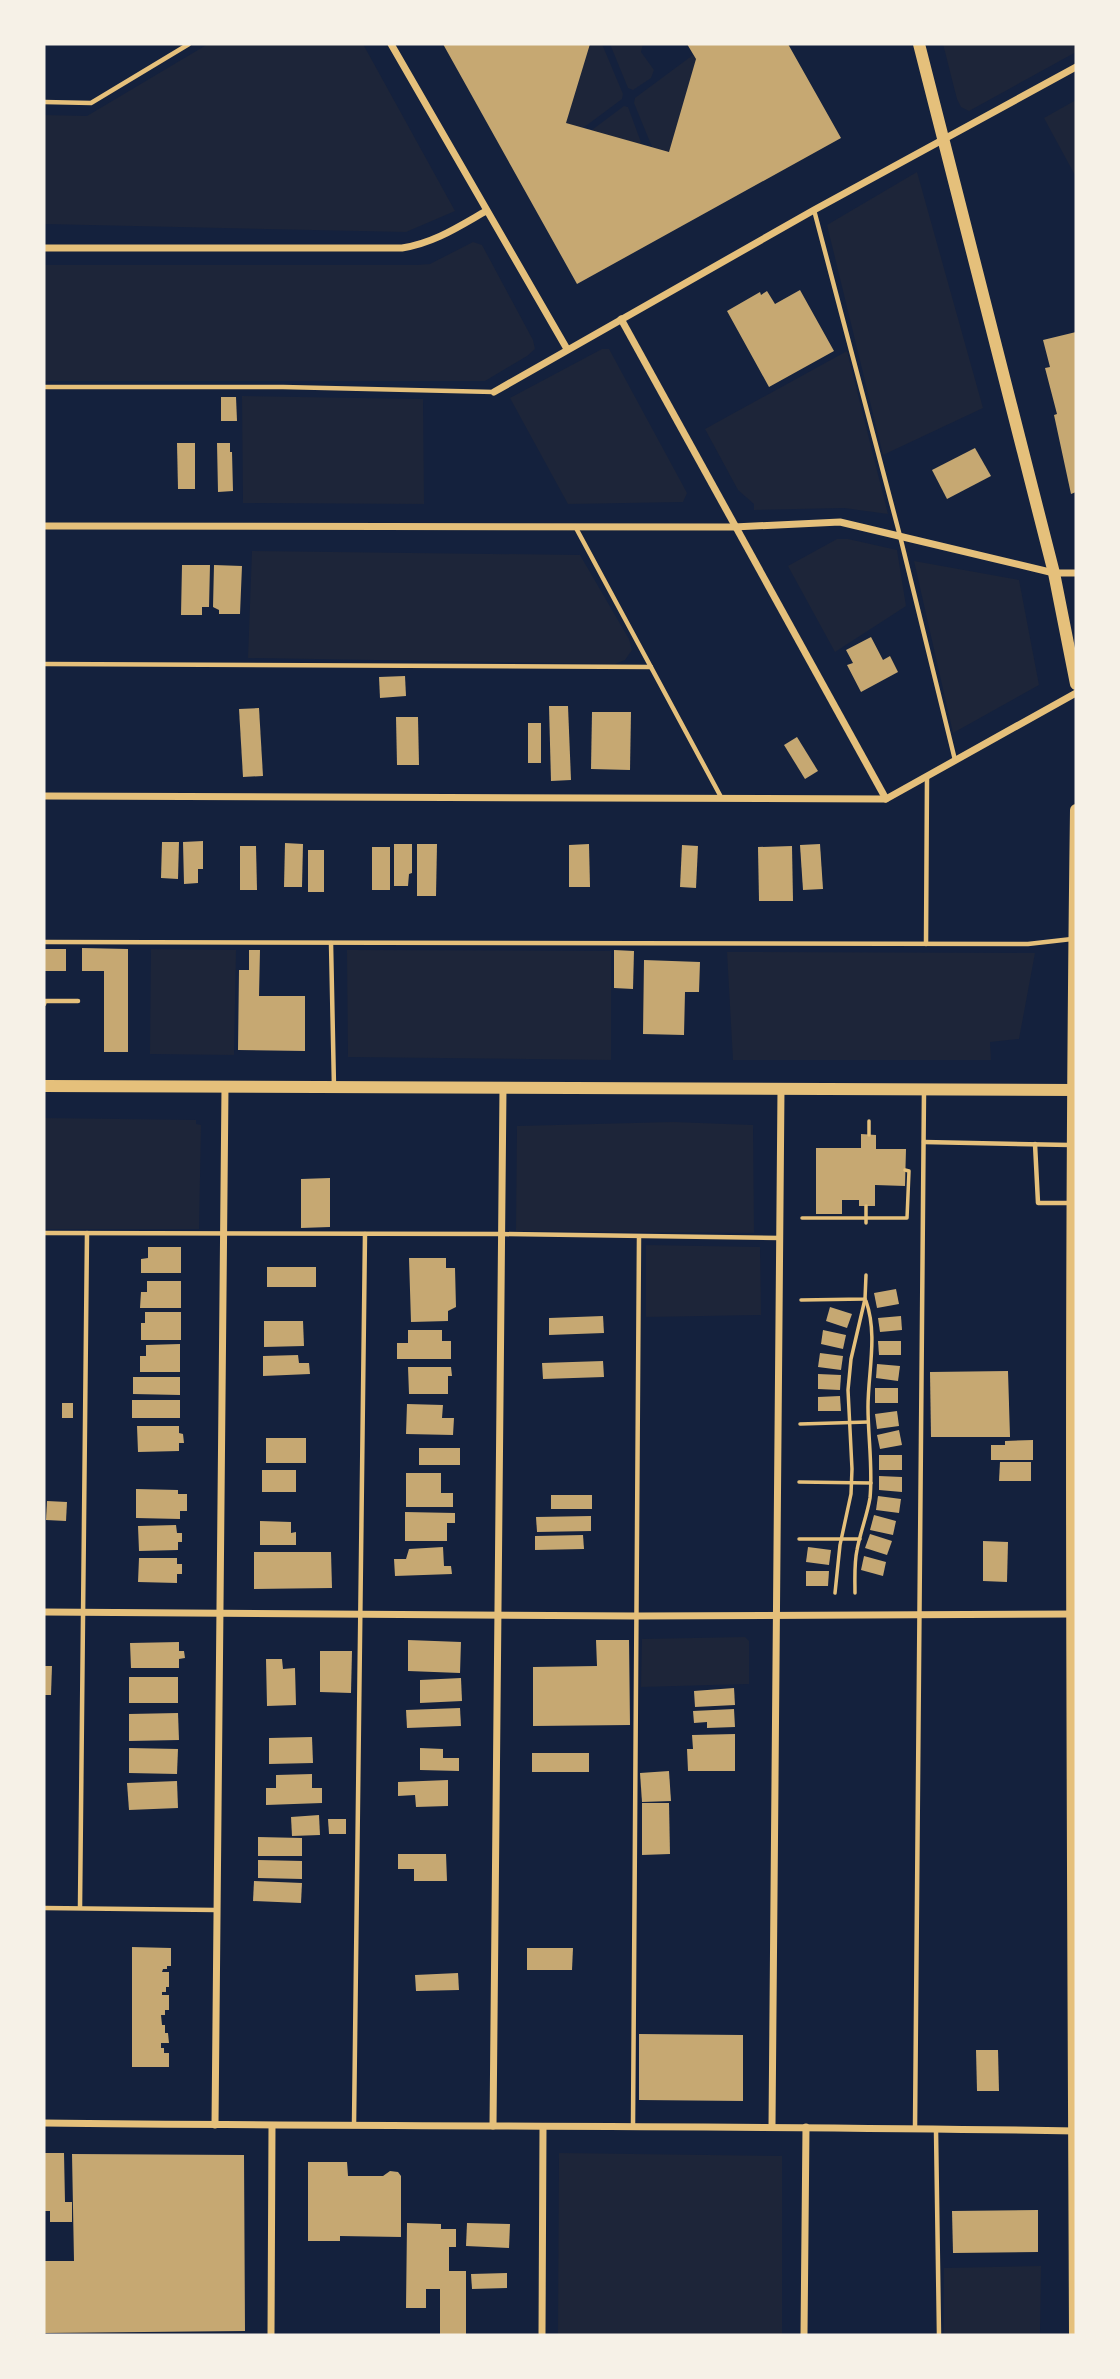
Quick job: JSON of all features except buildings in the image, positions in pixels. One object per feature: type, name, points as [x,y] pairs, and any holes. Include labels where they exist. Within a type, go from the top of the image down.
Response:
[{"type":"main road","points":[[919,44],[1054,573],[1076,684]]},
{"type":"main road","points":[[1075,2335],[1073,1145],[1076,810]]},
{"type":"main road","points":[[44,1086],[1074,1090]]},
{"type":"street","points":[[391,44],[567,349]]},
{"type":"street","points":[[494,392],[814,210],[1076,67]]},
{"type":"street","points":[[44,248],[402,248],[439,238],[486,211]]},
{"type":"street","points":[[621,319],[886,799]]},
{"type":"street","points":[[44,526],[734,527],[840,522],[1054,573],[1076,573]]},
{"type":"street","points":[[44,796],[886,799],[1076,693]]},
{"type":"street","points":[[215,2125],[225,1087]]},
{"type":"street","points":[[493,2126],[503,1088]]},
{"type":"street","points":[[772,2126],[781,1089]]},
{"type":"street","points":[[44,1612],[636,1616],[1074,1614]]},
{"type":"street","points":[[44,2123],[543,2128],[772,2126],[1075,2131]]},
{"type":"street","points":[[271,2335],[272,2126]]},
{"type":"street","points":[[804,2335],[806,2127]]},
{"type":"street","points":[[542,2335],[543,2128]]},
{"type":"lane","points":[[44,102],[91,103],[189,44]]},
{"type":"lane","points":[[814,210],[900,536],[955,760]]},
{"type":"lane","points":[[44,387],[283,387],[494,392]]},
{"type":"lane","points":[[575,526],[722,798]]},
{"type":"lane","points":[[44,664],[651,667]]},
{"type":"lane","points":[[926,944],[927,776]]},
{"type":"lane","points":[[44,942],[1038,944],[1075,938]]},
{"type":"lane","points":[[331,943],[334,1087]]},
{"type":"lane","points":[[44,1004],[45,1001],[78,1001]]},
{"type":"lane","points":[[915,2129],[924,1090]]},
{"type":"lane","points":[[924,1142],[1073,1145]]},
{"type":"lane","points":[[1035,1144],[1038,1203],[1073,1203]]},
{"type":"lane","points":[[44,1233],[501,1234],[780,1238]]},
{"type":"lane","points":[[80,1907],[87,1233]]},
{"type":"lane","points":[[354,2126],[365,1234]]},
{"type":"lane","points":[[634,2127],[639,1237]]},
{"type":"lane","points":[[44,1908],[216,1910]]},
{"type":"lane","points":[[936,2129],[939,2335]]},
{"type":"path","points":[[869,1121],[869,1135]]},
{"type":"path","points":[[802,1218],[907,1218],[909,1171],[905,1170]]},
{"type":"path","points":[[866,1206],[866,1220]]},
{"type":"path","points":[[835,1593],[841,1539],[852,1483],[848,1390],[851,1359],[865,1299],[866,1275]]},
{"type":"path","points":[[801,1300],[865,1299]]},
{"type":"path","points":[[855,1593],[854,1570],[871,1483],[868,1422],[872,1330],[871,1314],[865,1299]]},
{"type":"path","points":[[800,1424],[868,1422]]},
{"type":"path","points":[[799,1482],[871,1483]]},
{"type":"path","points":[[799,1539],[860,1539]]},
{"type":"shaded area","points":[[208,44],[363,44],[455,211],[406,232],[44,224],[44,115],[87,116]]},
{"type":"shaded area","points":[[590,44],[602,44],[623,94],[622,99],[583,128],[566,123]]},
{"type":"shaded area","points":[[610,44],[643,44],[641,52],[654,70],[651,78],[633,90],[628,88]]},
{"type":"shaded area","points":[[943,44],[1076,44],[1076,52],[969,111],[961,107],[957,99]]},
{"type":"shaded area","points":[[693,55],[696,59],[669,152],[652,147],[634,103],[635,98]]},
{"type":"shaded area","points":[[1076,100],[1076,177],[1044,118]]},
{"type":"shaded area","points":[[624,106],[628,107],[642,145],[592,130]]},
{"type":"shaded area","points":[[917,172],[983,408],[883,455],[827,225]]},
{"type":"shaded area","points":[[473,242],[482,245],[533,340],[535,349],[485,381],[44,381],[44,265],[417,265],[430,264]]},
{"type":"shaded area","points":[[602,349],[609,349],[687,493],[683,502],[568,504],[510,398]]},
{"type":"shaded area","points":[[847,351],[888,514],[844,508],[754,510],[754,504],[738,490],[705,429]]},
{"type":"shaded area","points":[[242,396],[423,399],[424,504],[243,503]]},
{"type":"shaded area","points":[[837,539],[897,550],[906,606],[835,652],[788,566]]},
{"type":"shaded area","points":[[252,551],[580,555],[629,639],[632,650],[625,660],[615,664],[248,658]]},
{"type":"shaded area","points":[[914,561],[1019,580],[1039,685],[953,733]]},
{"type":"shaded area","points":[[151,949],[236,950],[234,1055],[150,1054]]},
{"type":"shaded area","points":[[347,950],[611,951],[611,1060],[348,1057]]},
{"type":"shaded area","points":[[727,952],[1035,953],[1019,1039],[990,1042],[991,1060],[733,1060]]},
{"type":"shaded area","points":[[44,1118],[196,1120],[196,1124],[201,1125],[199,1229],[44,1229]]},
{"type":"shaded area","points":[[673,1122],[753,1125],[754,1233],[516,1231],[517,1126]]},
{"type":"shaded area","points":[[646,1245],[760,1247],[761,1315],[646,1317]]},
{"type":"shaded area","points":[[745,1637],[749,1641],[749,1684],[641,1687],[642,1639]]},
{"type":"shaded area","points":[[559,2153],[782,2156],[782,2335],[558,2335]]},
{"type":"shaded area","points":[[1041,2266],[1040,2335],[944,2335],[944,2268]]}]
